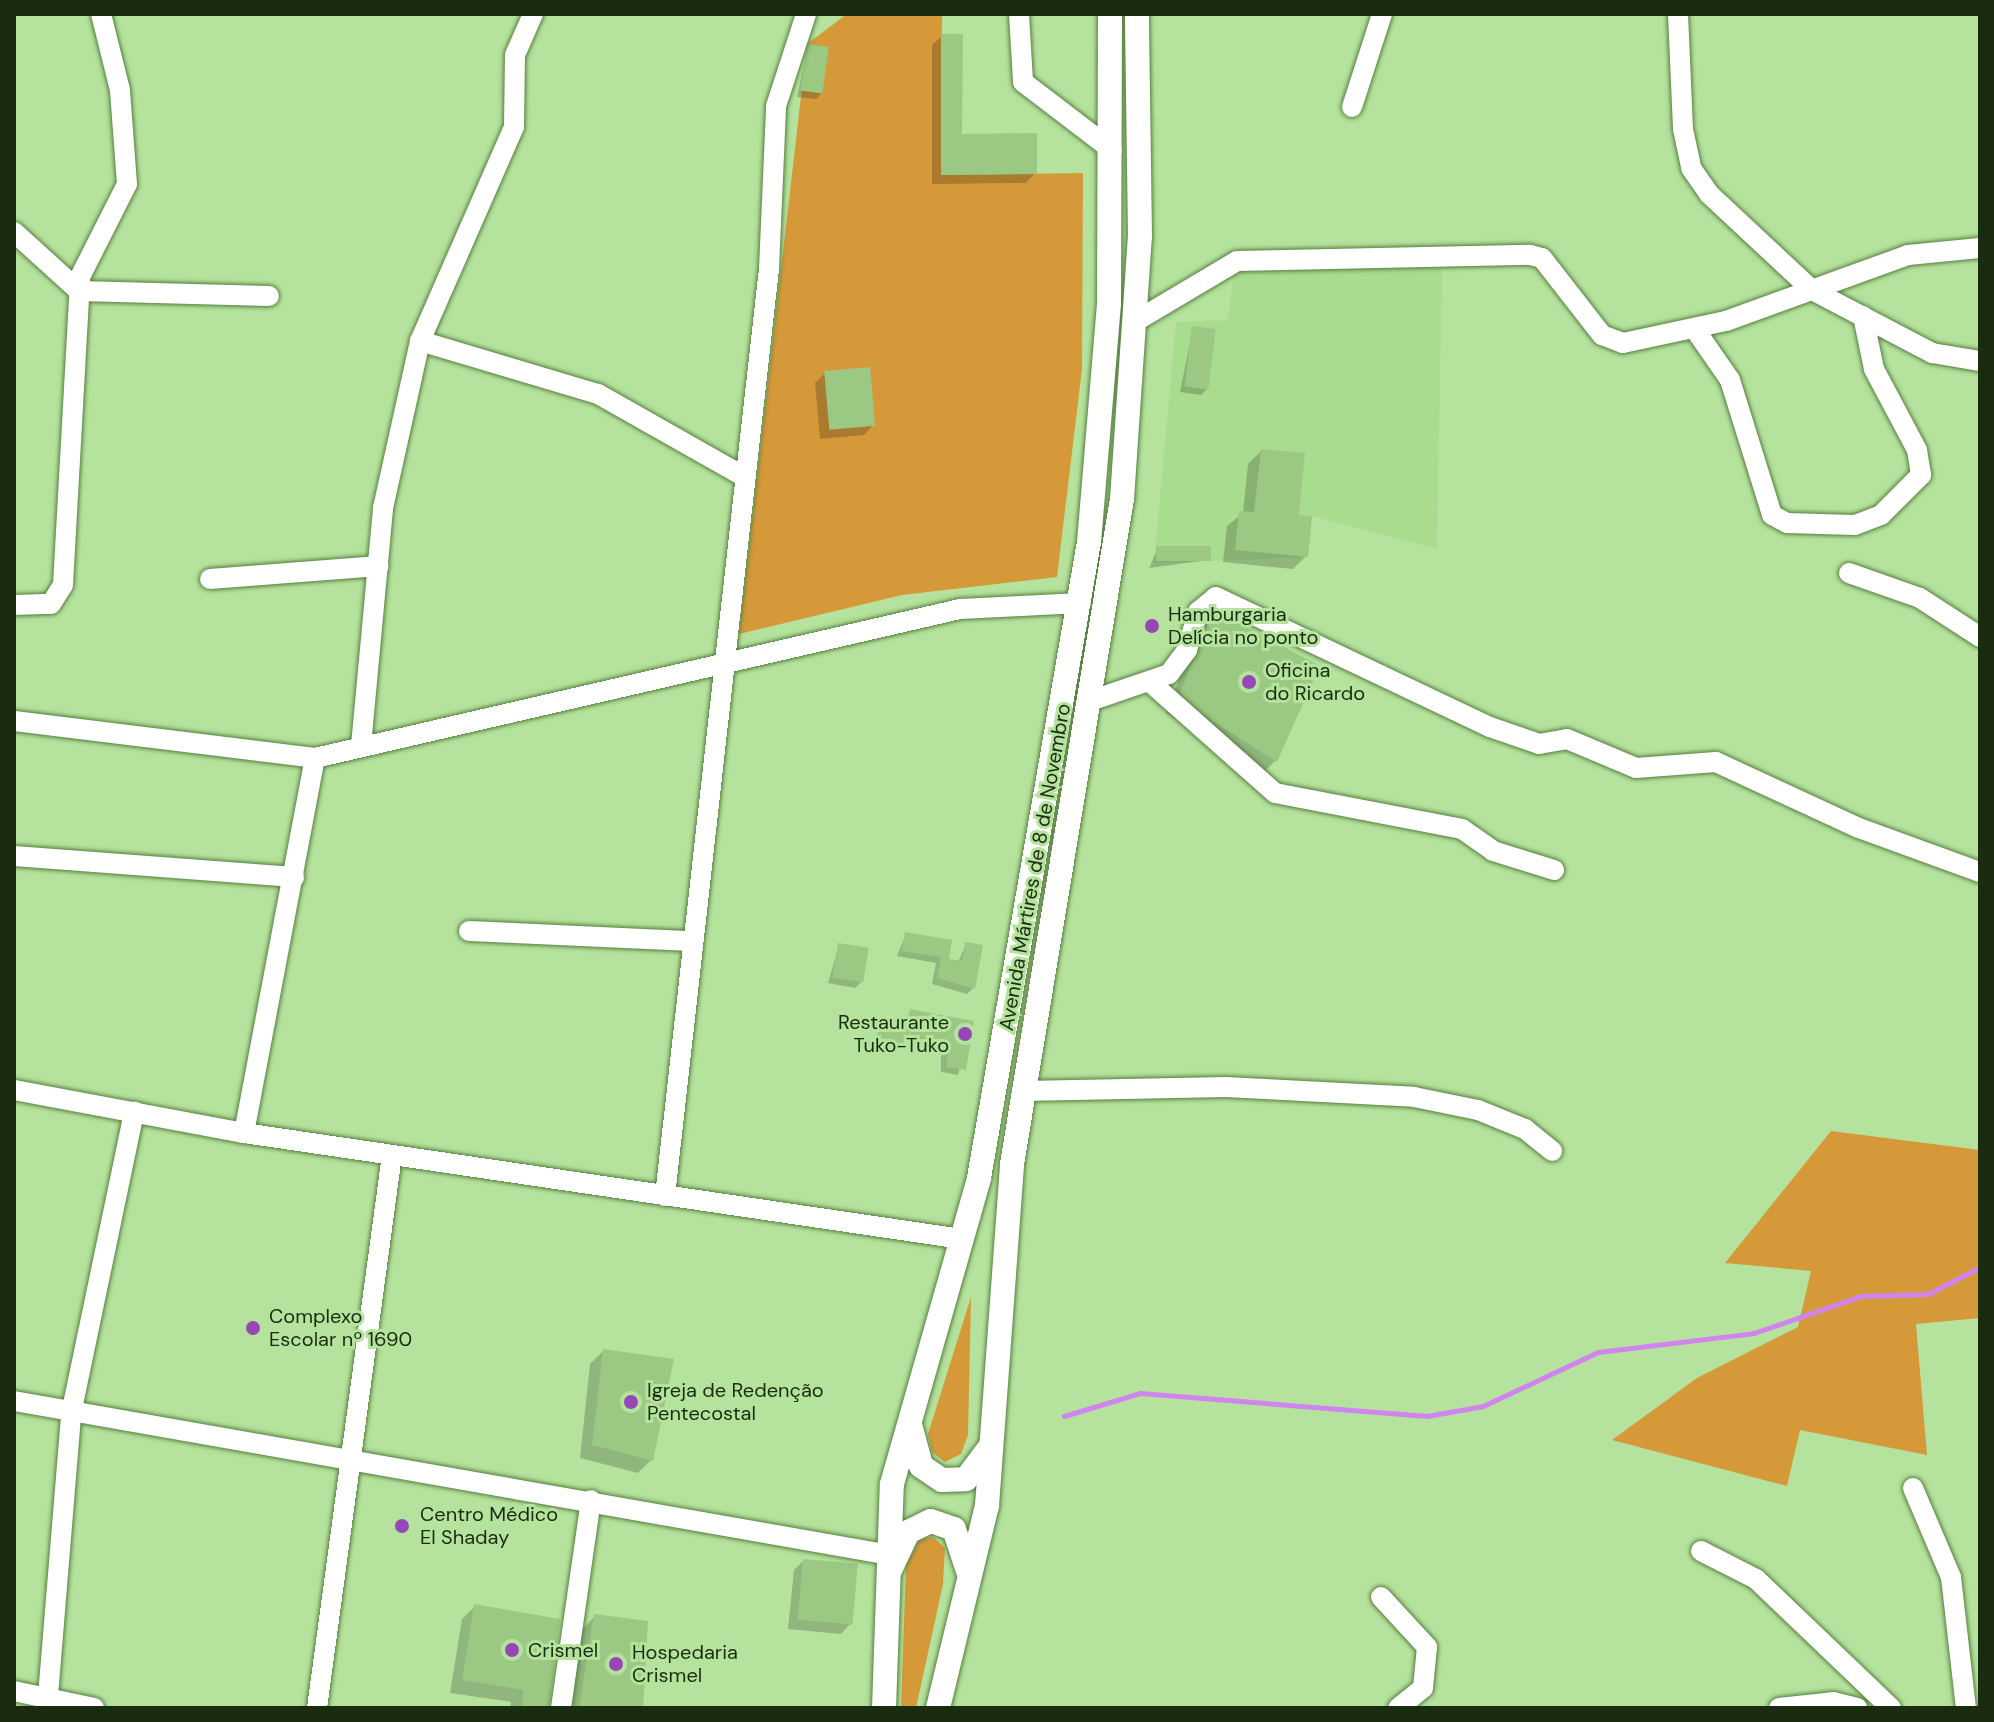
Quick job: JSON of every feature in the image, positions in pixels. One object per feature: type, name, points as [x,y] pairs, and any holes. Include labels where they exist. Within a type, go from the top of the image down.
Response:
[{"type":"main road","name":"Avenida Mártires de 8 de Novembro","points":[[884,1708],[884,1554],[910,1414],[962,1239],[999,1072],[1081,603],[1106,364],[1112,150],[1110,14]]},
{"type":"main road","name":"Avenida Mártires de 8 de Novembro","points":[[938,1708],[970,1585],[993,1440],[1004,1238],[1024,1091],[1122,499],[1136,321],[1137,14]]},
{"type":"main road","points":[[910,1414],[921,1466],[942,1480],[966,1479],[993,1440]]},
{"type":"main road","points":[[885,1586],[899,1542],[931,1521],[954,1529],[963,1541],[970,1585]]},
{"type":"street","points":[[14,605],[51,604],[63,585],[79,291],[127,184],[120,90],[101,14]]},
{"type":"street","points":[[361,746],[378,566],[420,341],[514,127],[515,55],[533,14]]},
{"type":"street","points":[[665,1196],[769,269],[776,106],[806,14]]},
{"type":"street","points":[[1019,14],[1023,82],[1112,150]]},
{"type":"street","points":[[1352,107],[1382,14]]},
{"type":"street","points":[[1678,14],[1691,168],[1709,194],[1812,290],[1932,353],[1980,361]]},
{"type":"street","points":[[14,232],[79,291],[269,296]]},
{"type":"street","points":[[1136,321],[1237,261],[1530,255],[1542,258],[1611,343],[1694,328],[1908,255],[1980,248]]},
{"type":"street","points":[[1694,328],[1730,380],[1772,515],[1787,523],[1855,525],[1881,515],[1921,475],[1917,450],[1874,369],[1863,316]]},
{"type":"street","points":[[420,341],[598,394],[745,477]]},
{"type":"street","points":[[210,579],[378,566]]},
{"type":"street","points":[[1849,573],[1920,598],[1980,637]]},
{"type":"street","points":[[1090,701],[1150,682],[1178,665],[1198,612],[1216,597],[1503,731],[1539,744],[1567,739],[1636,768],[1716,762],[1859,828],[1980,872]]},
{"type":"street","points":[[14,721],[315,758],[724,658],[960,609],[1081,603]]},
{"type":"street","points":[[1150,682],[1275,793],[1462,829],[1493,851],[1554,870]]},
{"type":"street","points":[[244,1133],[315,758]]},
{"type":"street","points":[[14,856],[294,877]]},
{"type":"street","points":[[469,931],[693,941]]},
{"type":"street","points":[[1024,1091],[1226,1087],[1414,1097],[1478,1110],[1525,1129],[1552,1151]]},
{"type":"street","points":[[14,1090],[244,1133],[962,1239]]},
{"type":"street","points":[[48,1696],[71,1414],[134,1112]]},
{"type":"street","points":[[317,1708],[347,1459],[392,1155]]},
{"type":"street","points":[[14,1401],[71,1414],[591,1500],[884,1554]]},
{"type":"street","points":[[1913,1488],[1951,1577],[1966,1708]]},
{"type":"street","points":[[561,1708],[591,1500]]},
{"type":"street","points":[[1701,1551],[1756,1579],[1891,1708]]},
{"type":"street","points":[[1381,1597],[1428,1656],[1423,1688],[1398,1708]]},
{"type":"street","points":[[14,1691],[94,1708]]},
{"type":"street","points":[[1779,1708],[1833,1702],[1857,1708]]},
{"type":"shaded area","points":[[847,14],[942,14],[941,175],[1083,173],[1082,369],[1057,577],[902,595],[739,634],[807,44]]},
{"type":"shaded area","points":[[1442,266],[1437,549],[1312,516],[1308,557],[1154,563],[1176,322],[1228,320],[1234,272]]},
{"type":"shaded area","points":[[1831,1131],[1980,1150],[1980,1318],[1916,1324],[1927,1455],[1800,1430],[1787,1486],[1612,1440],[1697,1378],[1798,1327],[1811,1271],[1725,1263]]},
{"type":"shaded area","points":[[971,1297],[968,1435],[961,1454],[945,1462],[932,1452],[928,1434]]},
{"type":"shaded area","points":[[933,1537],[945,1548],[943,1584],[916,1708],[901,1708],[906,1566],[919,1540]]},
{"type":"building","points":[[941,34],[963,34],[962,134],[1037,133],[1037,174],[941,175]]},
{"type":"building","points":[[807,44],[829,47],[822,94],[800,91]]},
{"type":"building","points":[[1192,326],[1216,329],[1208,389],[1185,387]]},
{"type":"building","points":[[870,367],[875,426],[829,430],[824,371]]},
{"type":"building","points":[[1261,449],[1305,453],[1299,515],[1312,516],[1308,557],[1235,550],[1239,511],[1254,512]]},
{"type":"building","points":[[1156,546],[1211,546],[1211,561],[1156,561]]},
{"type":"building","name":"Oficina do Ricardo","points":[[1213,610],[1320,666],[1277,762],[1178,699]]},
{"type":"building","points":[[905,932],[952,940],[949,959],[962,961],[965,942],[983,945],[975,989],[937,978],[941,957],[902,951]]},
{"type":"building","points":[[838,943],[869,948],[863,982],[833,978]]},
{"type":"building","points":[[910,1009],[974,1021],[966,1070],[946,1067],[950,1043],[905,1035],[904,1046],[877,1041],[879,1025],[906,1030]]},
{"type":"building","name":"Igreja de Redenção Pentecostal","points":[[603,1349],[674,1359],[653,1461],[592,1445]]},
{"type":"building","points":[[803,1559],[858,1564],[852,1625],[798,1620]]},
{"type":"building","name":"Crismel","points":[[474,1604],[560,1619],[549,1708],[522,1708],[523,1690],[462,1680]]},
{"type":"building","name":"Hospedaria Crismel","points":[[594,1614],[648,1621],[643,1708],[579,1708]]},
{"type":"waterway","points":[[1064,1416],[1140,1393],[1427,1416],[1483,1406],[1598,1352],[1754,1333],[1861,1296],[1928,1294],[1980,1267]]},
{"type":"place","name":"Hamburgaria Delícia no ponto","points":[[1152,626]]},
{"type":"place","name":"Oficina do Ricardo","points":[[1249,682]]},
{"type":"place","name":"Restaurante Tuko-Tuko","points":[[965,1034]]},
{"type":"place","name":"Complexo Escolar nº 1690","points":[[253,1328]]},
{"type":"place","name":"Igreja de Redenção Pentecostal","points":[[631,1402]]},
{"type":"place","name":"Centro Médico El Shaday","points":[[402,1526]]},
{"type":"place","name":"Crismel","points":[[512,1650]]},
{"type":"place","name":"Hospedaria Crismel","points":[[616,1664]]}]
